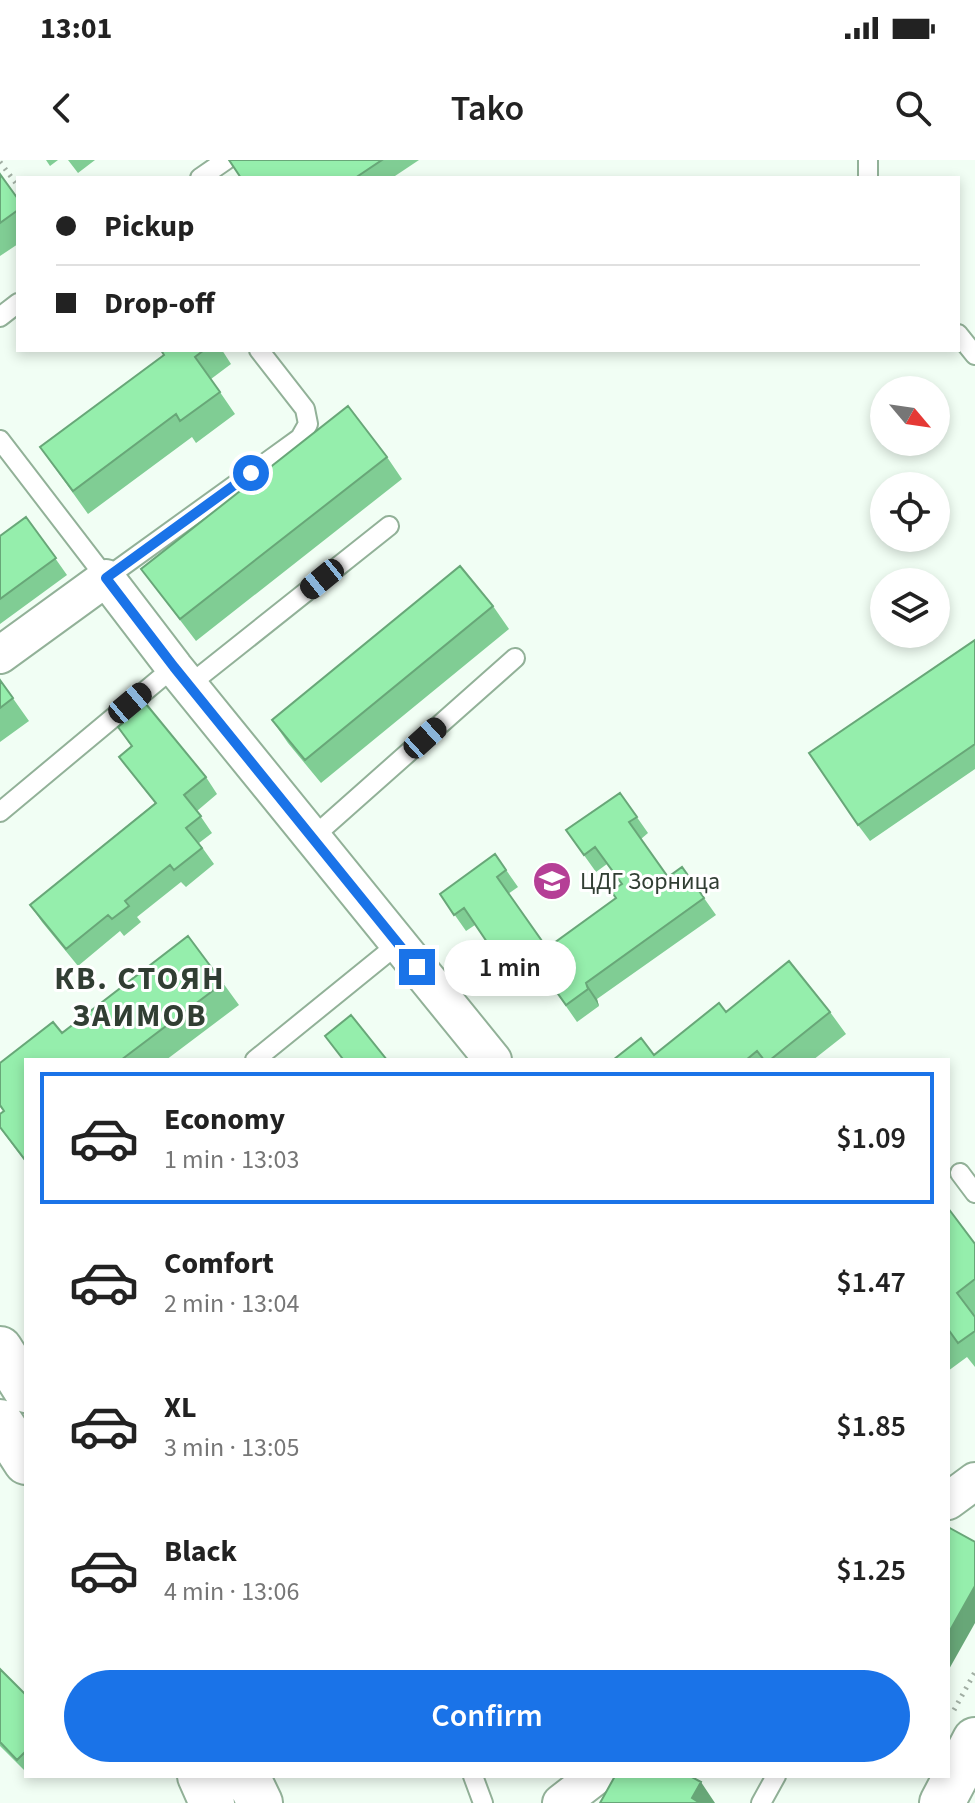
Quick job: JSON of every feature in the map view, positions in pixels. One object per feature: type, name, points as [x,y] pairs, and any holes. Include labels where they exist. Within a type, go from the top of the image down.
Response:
[{"type":"main road","points":[[0,1349],[24,1387]]},
{"type":"main road","points":[[0,1422],[24,1459]]},
{"type":"main road","points":[[942,1803],[975,1740]]},
{"type":"main road","points":[[201,1778],[212,1803]]},
{"type":"main road","points":[[248,1778],[260,1803]]},
{"type":"street","points":[[0,655],[106,578],[181,676],[491,1058]]},
{"type":"street","points":[[950,1500],[975,1481]]},
{"type":"lane","points":[[203,176],[226,160]]},
{"type":"lane","points":[[0,317],[16,305]]},
{"type":"lane","points":[[960,336],[975,355]]},
{"type":"lane","points":[[0,440],[106,578],[300,438],[308,424],[305,409],[261,352]]},
{"type":"lane","points":[[0,812],[389,526]]},
{"type":"lane","points":[[312,838],[515,658]]},
{"type":"lane","points":[[257,1058],[398,944]]},
{"type":"lane","points":[[960,1173],[975,1193]]},
{"type":"lane","points":[[474,1778],[483,1803]]},
{"type":"lane","points":[[761,1803],[775,1778]]},
{"type":"path","points":[[0,162],[16,183]]},
{"type":"path","points":[[950,1717],[975,1672]]},
{"type":"building","points":[[229,160],[382,160],[358,176],[240,176]]},
{"type":"building","points":[[0,174],[16,196],[16,211],[0,223]]},
{"type":"building","points":[[162,352],[201,352],[195,357],[220,392],[180,421],[176,414],[73,491],[40,447],[164,355]]},
{"type":"building","points":[[348,406],[387,457],[180,619],[141,569]]},
{"type":"building","points":[[26,517],[56,558],[0,599],[0,536]]},
{"type":"building","points":[[460,566],[493,606],[305,760],[272,720]]},
{"type":"building","points":[[975,640],[975,744],[858,825],[809,753]]},
{"type":"building","points":[[0,680],[13,698],[0,708]]},
{"type":"building","points":[[146,704],[206,777],[184,795],[201,816],[186,828],[202,848],[174,870],[170,865],[125,901],[129,906],[112,919],[108,915],[66,949],[30,905],[156,803],[119,757],[132,746],[118,727]]},
{"type":"building","points":[[620,793],[637,817],[629,822],[668,877],[682,867],[704,898],[586,983],[588,989],[566,1005],[526,949],[497,970],[482,950],[489,945],[464,908],[454,915],[440,894],[495,854],[506,870],[497,877],[547,948],[616,898],[611,891],[622,884],[595,847],[584,855],[566,830]]},
{"type":"building","points":[[188,936],[223,983],[124,1058],[24,1058],[24,1158],[0,1127],[0,1114],[4,1111],[0,1105],[0,1063],[53,1022],[62,1033]]},
{"type":"building","points":[[789,961],[830,1012],[772,1058],[762,1058],[757,1051],[748,1058],[616,1058],[641,1038],[654,1055],[719,1003],[726,1012]]},
{"type":"building","points":[[351,1015],[385,1058],[342,1058],[325,1036]]},
{"type":"building","points":[[950,1211],[975,1244],[975,1279],[957,1293],[975,1317],[975,1331],[958,1343],[950,1332]]},
{"type":"building","points":[[950,1528],[975,1542],[975,1586],[950,1630]]},
{"type":"building","points":[[0,1669],[24,1693],[24,1753],[17,1760],[0,1742]]},
{"type":"building","points":[[614,1778],[694,1778],[701,1782],[692,1798],[700,1803],[600,1803]]},
{"type":"place","name":"ЦДГ Зорница","points":[[552,881]]},
{"type":"district","name":"КВ. СТОЯН ЗАИМОВ","points":[[140,996]]},
{"type":"route","points":[[251,473],[106,578],[174,667],[417,967]]}]
